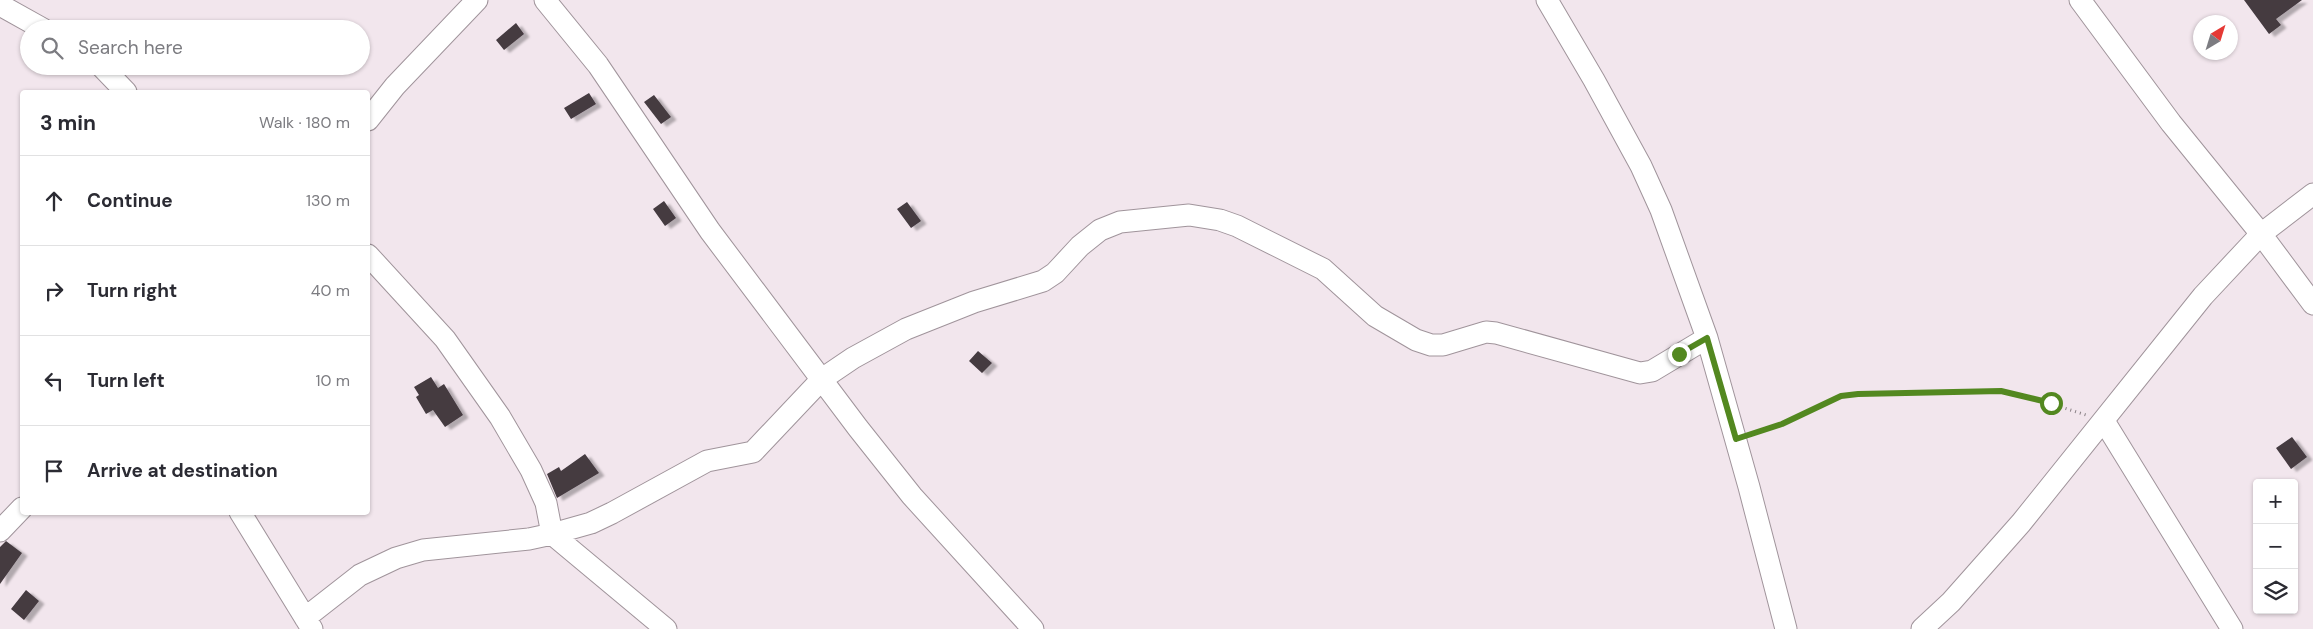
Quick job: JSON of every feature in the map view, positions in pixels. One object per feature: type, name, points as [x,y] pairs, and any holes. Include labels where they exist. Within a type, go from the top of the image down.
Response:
[{"type":"street","points":[[370,118],[426,52],[477,0]]},
{"type":"street","points":[[545,0],[598,65],[710,231],[912,496],[1033,629]]},
{"type":"street","points":[[1547,0],[1594,80],[1640,166],[1660,210],[1707,338],[1736,439],[1786,629]]},
{"type":"street","points":[[2080,0],[2171,123],[2261,234],[2313,304]]},
{"type":"street","points":[[0,4],[28,20]]},
{"type":"street","points":[[110,75],[124,90]]},
{"type":"street","points":[[1922,629],[1951,602],[2021,523],[2203,296],[2261,234],[2313,194]]},
{"type":"street","points":[[242,515],[309,624],[360,575],[396,558],[424,550],[552,534],[592,522],[612,513],[708,462],[753,452],[822,379],[853,358],[906,329],[974,302],[1043,281],[1055,273],[1080,246],[1100,230],[1120,222],[1189,215],[1220,220],[1237,226],[1323,269],[1375,316],[1416,340],[1431,345],[1443,345],[1486,332],[1496,333],[1640,373],[1652,370],[1707,338]]},
{"type":"street","points":[[370,257],[445,339],[500,417],[531,470],[546,503],[552,534],[666,629]]},
{"type":"street","points":[[2104,421],[2232,629]]},
{"type":"street","points":[[0,531],[20,510]]},
{"type":"path","points":[[1736,439],[1782,424],[1841,396],[1858,394],[2001,391],[2033,398],[2104,421]]},
{"type":"building","points":[[2244,0],[2302,0],[2276,19],[2281,25],[2269,34]]},
{"type":"building","points":[[516,23],[524,34],[504,50],[496,40]]},
{"type":"building","points":[[589,93],[596,104],[571,119],[564,108]]},
{"type":"building","points":[[654,95],[671,117],[661,124],[644,102]]},
{"type":"building","points":[[664,201],[676,218],[665,226],[653,209]]},
{"type":"building","points":[[907,202],[921,221],[911,228],[897,209]]},
{"type":"building","points":[[978,351],[992,363],[982,373],[969,361]]},
{"type":"building","points":[[431,377],[438,388],[444,384],[463,415],[445,427],[433,410],[426,414],[416,397],[419,395],[414,387]]},
{"type":"building","points":[[2292,437],[2307,457],[2291,469],[2276,448]]},
{"type":"building","points":[[585,454],[599,473],[557,498],[547,474],[559,467],[561,471]]},
{"type":"building","points":[[6,541],[22,553],[0,584],[0,547]]},
{"type":"building","points":[[26,590],[39,601],[24,620],[11,609]]},
{"type":"route","points":[[1679,354],[1707,338],[1736,439],[1782,424],[1816,406],[1841,396],[1858,394],[2001,391],[2051,403]]}]
